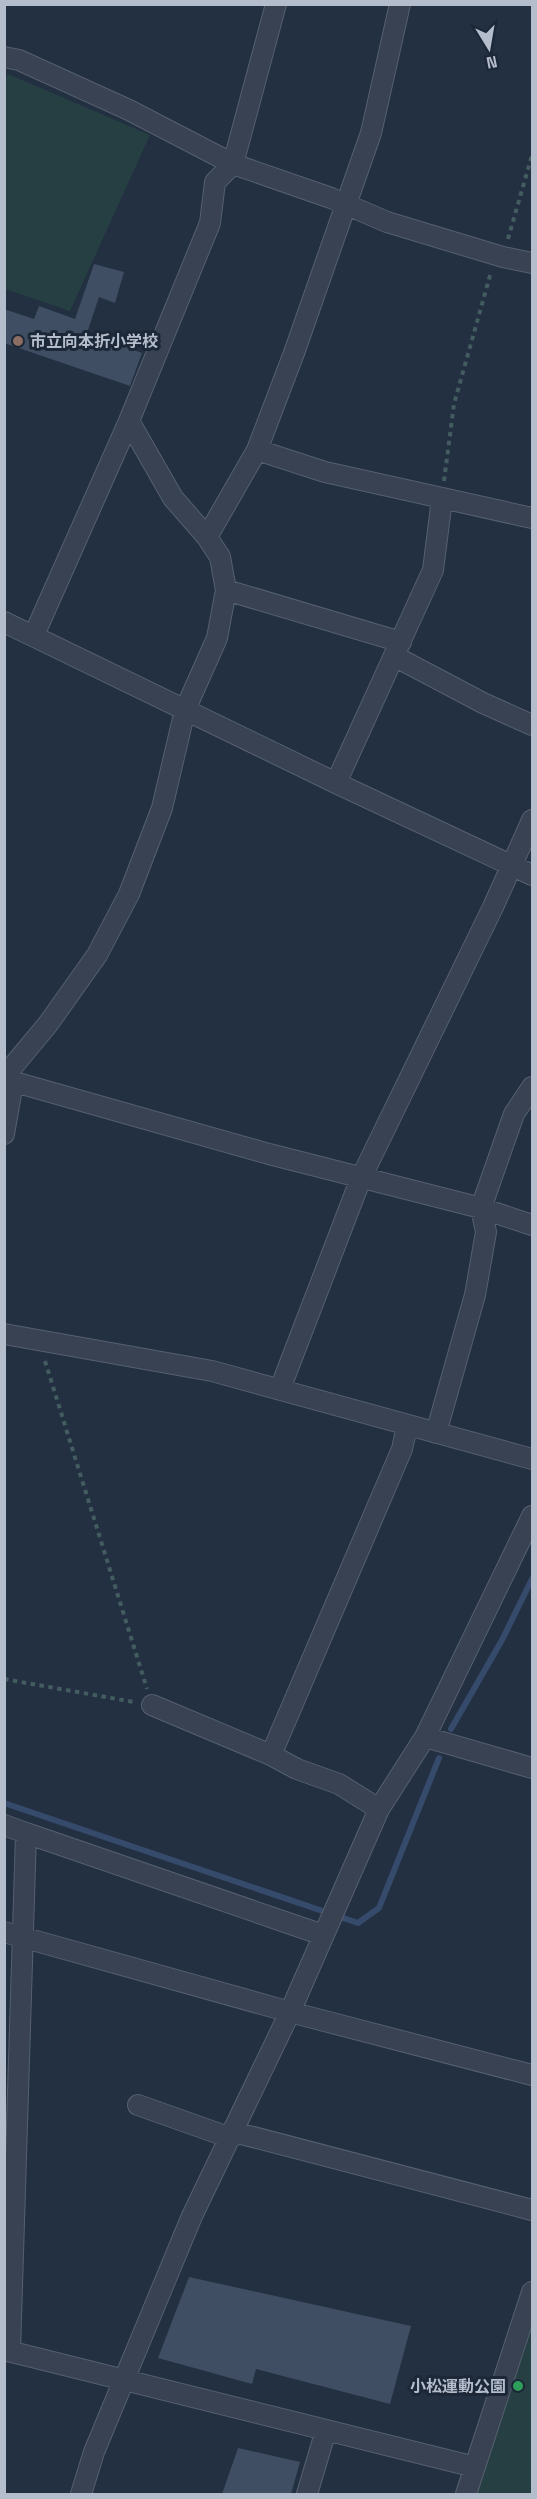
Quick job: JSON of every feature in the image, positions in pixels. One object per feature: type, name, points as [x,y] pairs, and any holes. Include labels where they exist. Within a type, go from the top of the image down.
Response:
[{"type":"street","points":[[34,635],[129,421],[210,224],[215,182],[233,164],[276,4]]},
{"type":"street","points":[[207,537],[257,450],[294,353],[371,133],[400,4]]},
{"type":"street","points":[[4,57],[19,60],[129,110],[233,164],[346,204],[387,222],[499,256],[532,263]]},
{"type":"street","points":[[4,1134],[7,1079],[97,956],[129,894],[162,808],[185,710],[217,638],[226,590],[220,557],[207,537],[173,498],[129,421]]},
{"type":"street","points":[[257,450],[325,472],[442,500],[532,518]]},
{"type":"street","points":[[336,783],[433,570],[442,500]]},
{"type":"street","points":[[226,590],[397,649],[483,703],[532,725]]},
{"type":"street","points":[[4,622],[532,875]]},
{"type":"street","points":[[280,1389],[361,1178],[532,820]]},
{"type":"street","points":[[7,1079],[361,1178],[481,1208],[532,1225]]},
{"type":"street","points":[[436,1433],[475,1295],[486,1232],[481,1208],[514,1114],[532,1087]]},
{"type":"street","points":[[4,1334],[212,1371],[532,1459]]},
{"type":"street","points":[[271,1755],[402,1449],[407,1426]]},
{"type":"street","points":[[81,2494],[94,2452],[192,2216],[290,2012],[379,1809],[425,1737],[532,1516]]},
{"type":"street","points":[[152,1705],[271,1755],[297,1769],[339,1784],[379,1809]]},
{"type":"street","points":[[425,1737],[532,1768]]},
{"type":"street","points":[[4,1825],[325,1931]]},
{"type":"street","points":[[26,1833],[14,1935],[7,2351],[475,2467]]},
{"type":"street","points":[[14,1935],[290,2012],[532,2075]]},
{"type":"street","points":[[138,2105],[232,2135],[532,2210]]},
{"type":"street","points":[[466,2494],[532,2292]]},
{"type":"street","points":[[307,2494],[326,2430]]},
{"type":"path","points":[[442,500],[454,404],[532,155]]},
{"type":"path","points":[[4,1678],[152,1705],[39,1340]]},
{"type":"green space","points":[[8,74],[150,135],[70,311],[5,289],[4,83]]},
{"type":"green space","name":"小松運動公園","points":[[532,2306],[532,2494],[466,2494]]},
{"type":"building","points":[[94,264],[124,272],[115,303],[99,297],[87,333],[142,353],[130,386],[4,343],[4,309],[34,319],[39,306],[75,319]]},
{"type":"building","points":[[189,2277],[411,2326],[390,2404],[256,2369],[252,2384],[158,2358]]},
{"type":"building","points":[[238,2448],[300,2462],[291,2494],[222,2494]]},
{"type":"waterway","points":[[451,1729],[502,1640],[532,1579]]},
{"type":"waterway","points":[[4,1803],[358,1923],[379,1908],[439,1758]]},
{"type":"place","name":"市立向本折小学校","points":[[18,341]]},
{"type":"place","name":"小松運動公園","points":[[518,2386]]}]
